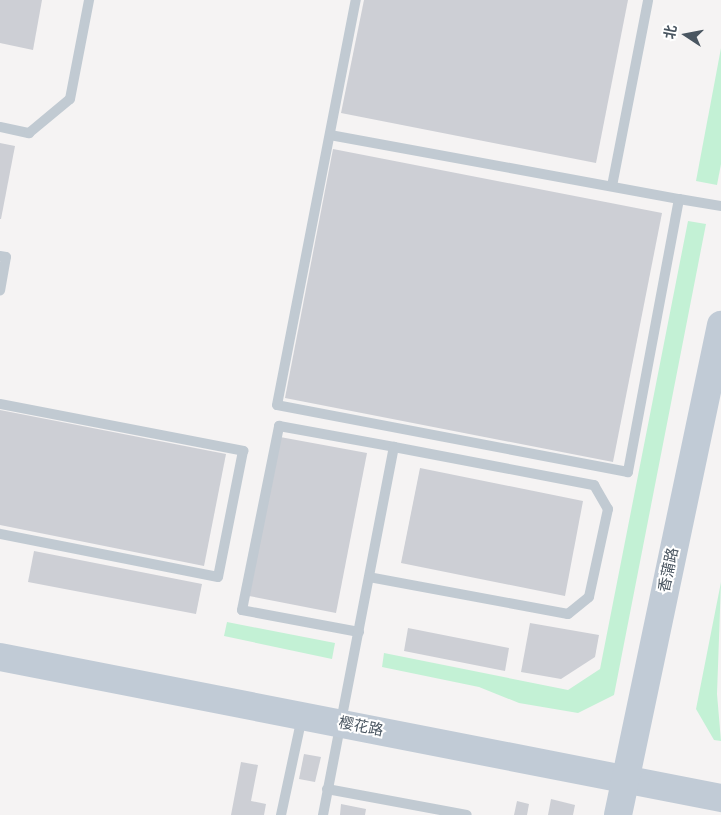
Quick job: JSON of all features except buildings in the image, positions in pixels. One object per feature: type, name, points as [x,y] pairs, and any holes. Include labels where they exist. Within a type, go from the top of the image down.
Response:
[{"type":"street","name":"香蒲路","points":[[618,815],[721,325]]},
{"type":"street","name":"樱花路","points":[[0,657],[721,798]]},
{"type":"lane","points":[[0,127],[29,133],[70,99],[89,0]]},
{"type":"lane","points":[[356,0],[277,405],[628,472],[679,199]]},
{"type":"lane","points":[[612,186],[648,0]]},
{"type":"lane","points":[[330,135],[721,206]]},
{"type":"lane","points":[[0,256],[6,257],[0,290]]},
{"type":"lane","points":[[0,404],[243,451],[218,577],[0,534]]},
{"type":"lane","points":[[359,632],[242,610],[279,426],[594,486],[608,509],[589,597],[568,614],[369,577]]},
{"type":"lane","points":[[323,815],[394,447]]},
{"type":"lane","points":[[281,815],[302,716]]},
{"type":"lane","points":[[328,789],[467,815]]},
{"type":"green space","points":[[721,48],[721,164],[717,185],[696,181]]},
{"type":"green space","points":[[688,221],[706,224],[614,695],[578,713],[519,703],[479,687],[382,667],[384,653],[568,690],[600,669]]},
{"type":"green space","points":[[721,582],[717,694],[721,741],[714,740],[696,709]]},
{"type":"green space","points":[[227,622],[335,643],[332,659],[224,636]]}]
